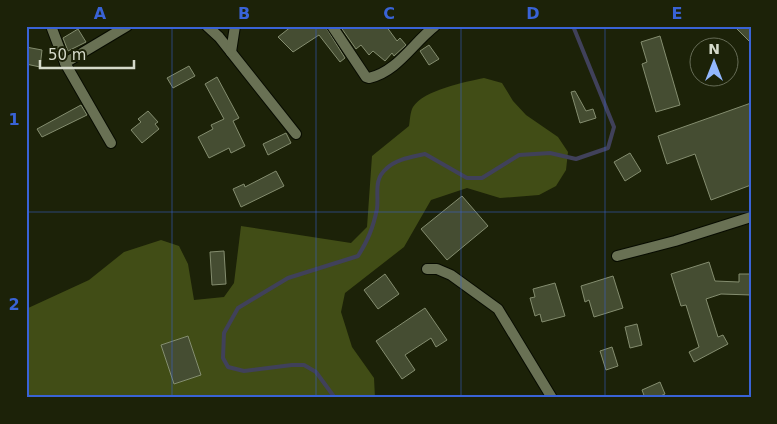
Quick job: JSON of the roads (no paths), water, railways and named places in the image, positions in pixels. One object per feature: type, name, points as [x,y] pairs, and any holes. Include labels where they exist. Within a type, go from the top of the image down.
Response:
[{"type":"street","points":[[51,26],[65,63],[111,143]]},
{"type":"street","points":[[65,63],[127,26]]},
{"type":"street","points":[[207,26],[220,37],[296,134]]},
{"type":"street","points":[[231,52],[235,26]]},
{"type":"street","points":[[332,26],[369,78],[383,74],[434,26]]},
{"type":"street","points":[[617,256],[751,217]]},
{"type":"street","points":[[427,269],[437,269],[451,275],[498,308],[552,398]]},
{"type":"waterway","points":[[335,398],[316,372],[304,365],[244,371],[228,367],[223,358],[224,333],[238,308],[288,278],[358,256],[374,222],[377,209],[379,178],[386,169],[399,161],[425,154],[467,178],[482,178],[519,155],[550,153],[576,159],[608,148],[614,127],[573,26]]}]
